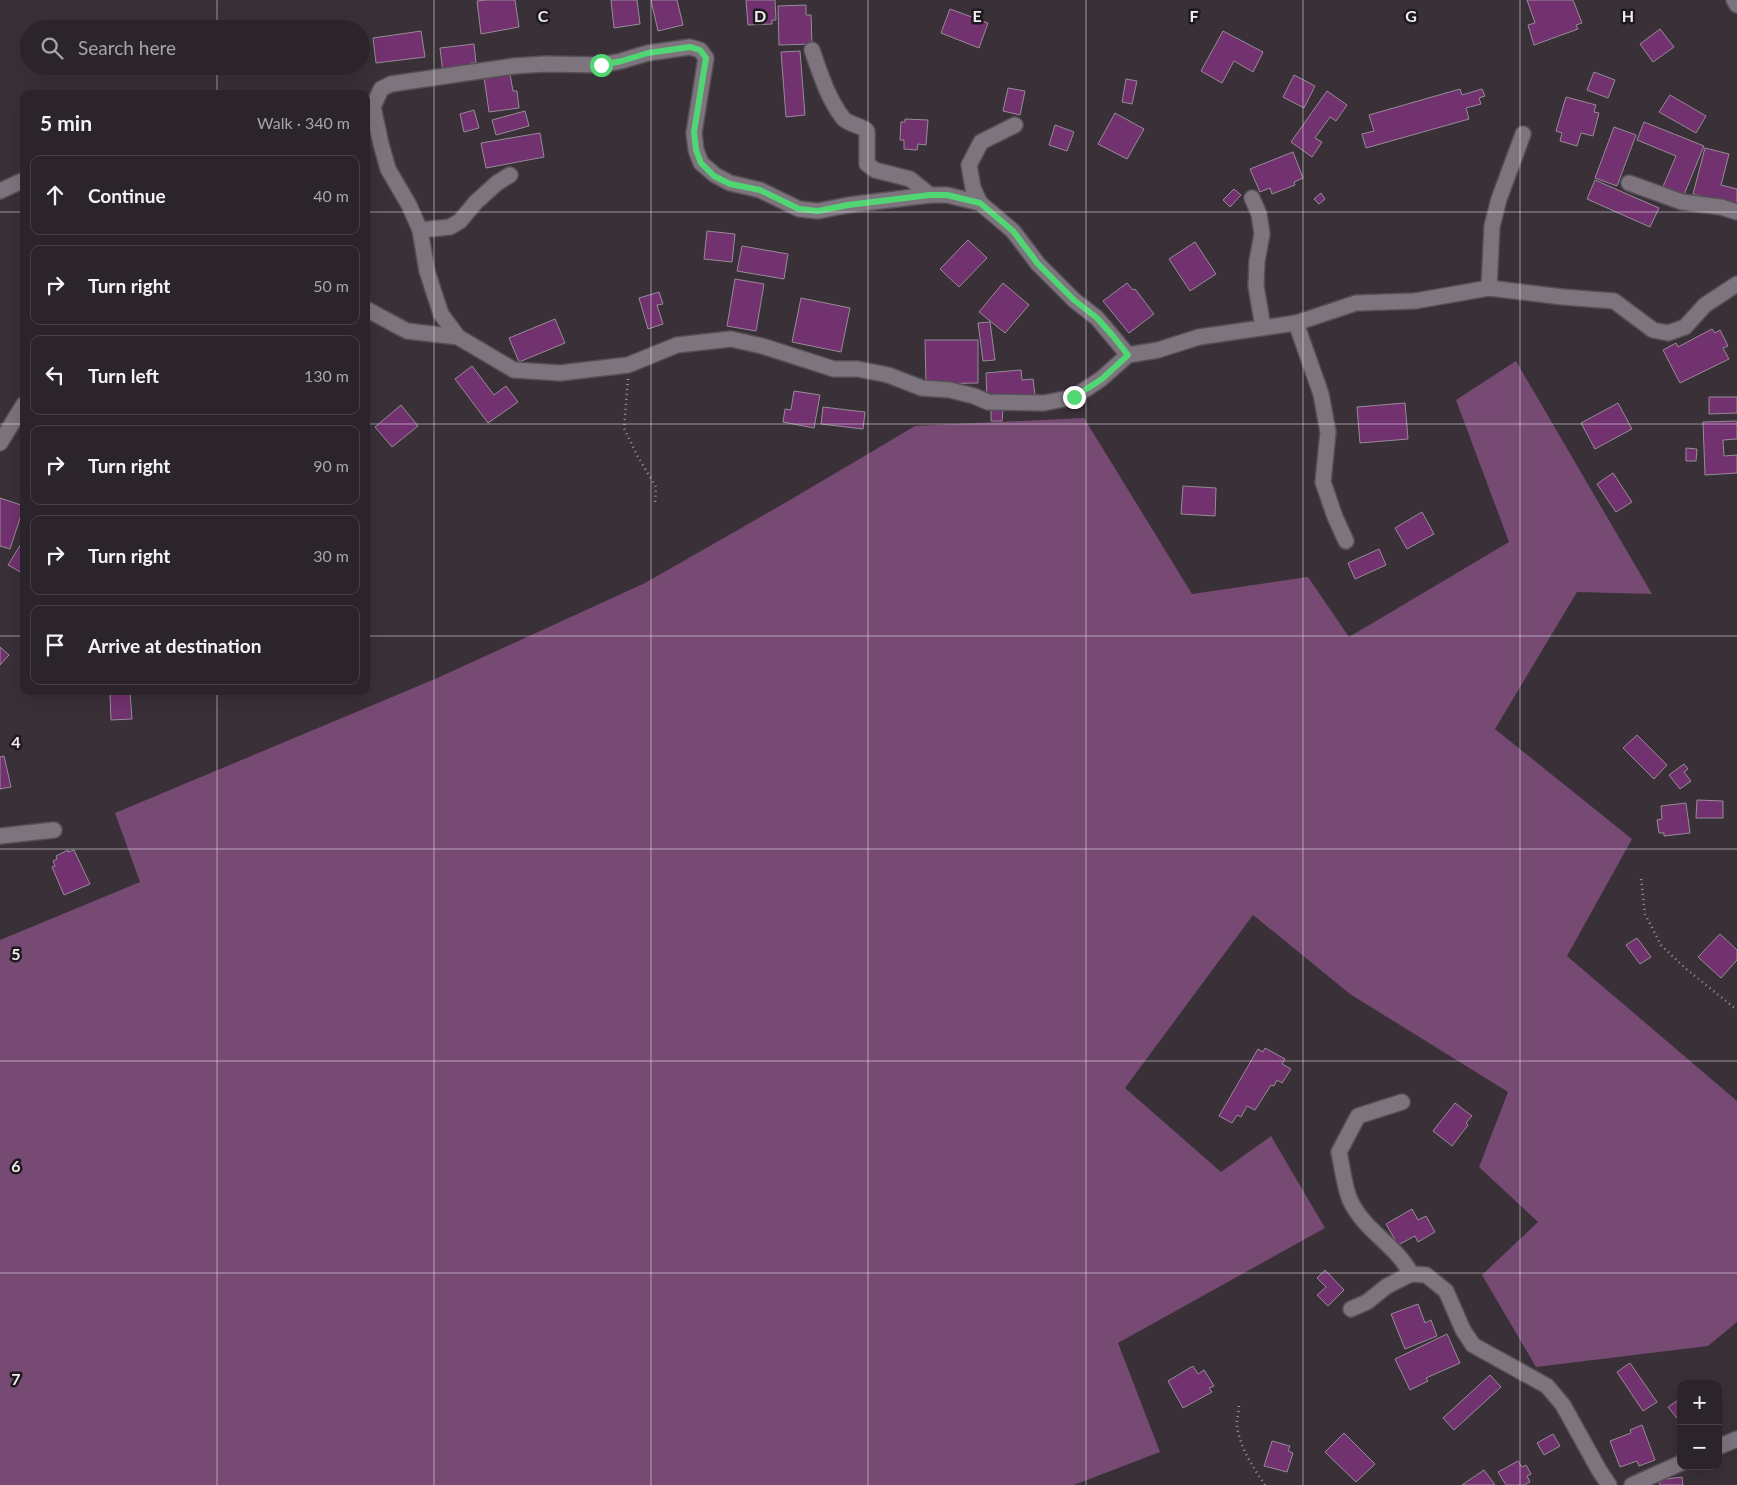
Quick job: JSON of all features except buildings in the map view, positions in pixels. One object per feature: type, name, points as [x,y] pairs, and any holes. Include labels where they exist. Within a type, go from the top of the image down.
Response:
[{"type":"street","points":[[1734,0],[1737,5]]},
{"type":"street","points":[[980,203],[947,195],[930,195],[848,205],[818,211],[799,209],[760,190],[730,184],[714,176],[701,163],[696,150],[694,132],[706,58],[700,50],[690,47],[648,53],[601,65],[546,64],[514,66],[391,84],[381,89],[373,107],[388,169],[409,204],[420,230],[427,270],[441,314],[458,337],[514,370],[560,373],[628,365],[677,345],[731,339],[762,346],[834,369],[858,369],[888,375],[922,388],[950,390],[974,396],[988,402],[1044,403],[1074,397],[1102,379],[1128,355],[1158,350],[1199,337],[1296,323],[1356,303],[1415,301],[1489,288],[1614,301],[1652,330],[1668,333],[1685,327],[1705,306],[1737,284]]},
{"type":"street","points":[[812,50],[823,81],[844,120],[867,131],[868,164],[875,170],[910,179],[930,195]]},
{"type":"street","points":[[1015,125],[981,142],[969,165],[973,188],[980,203],[1013,231],[1038,264],[1074,300],[1097,318],[1128,355]]},
{"type":"street","points":[[1489,288],[1492,226],[1499,199],[1523,134]]},
{"type":"street","points":[[420,230],[450,227],[460,221],[496,183],[510,175]]},
{"type":"street","points":[[0,192],[20,182]]},
{"type":"street","points":[[1629,183],[1682,202],[1721,207],[1737,212]]},
{"type":"street","points":[[1252,198],[1259,214],[1262,234],[1257,261],[1256,286],[1263,327]]},
{"type":"street","points":[[370,311],[407,332],[458,337]]},
{"type":"street","points":[[1296,323],[1321,394],[1328,432],[1324,482],[1335,518],[1346,541]]},
{"type":"street","points":[[0,442],[20,410]]},
{"type":"street","points":[[0,836],[54,830]]},
{"type":"street","points":[[1402,1102],[1358,1116],[1339,1152],[1350,1202],[1368,1226],[1405,1262],[1411,1274]]},
{"type":"street","points":[[1350,1309],[1367,1302],[1386,1286],[1411,1274],[1426,1275],[1446,1291],[1464,1330],[1473,1344],[1547,1386],[1563,1405],[1599,1470],[1610,1485]]},
{"type":"street","points":[[1722,1445],[1737,1439]]},
{"type":"street","points":[[1632,1485],[1677,1465]]},
{"type":"path","points":[[628,365],[624,428],[638,457],[656,487],[655,503]]},
{"type":"path","points":[[1641,879],[1645,914],[1661,945],[1685,968],[1737,1010]]},
{"type":"path","points":[[1239,1406],[1237,1424],[1242,1444],[1251,1464],[1265,1485]]},
{"type":"shaded area","points":[[1516,361],[1652,594],[1577,592],[1495,729],[1632,839],[1567,956],[1737,1101],[1737,1322],[1708,1346],[1536,1367],[1482,1275],[1538,1222],[1479,1167],[1508,1092],[1350,994],[1253,915],[1125,1088],[1221,1172],[1271,1136],[1325,1228],[1118,1343],[1160,1452],[1074,1485],[0,1485],[0,940],[140,882],[115,813],[435,679],[645,583],[915,426],[1084,418],[1192,594],[1308,577],[1349,637],[1509,542],[1456,400]]},
{"type":"route","points":[[601,65],[648,53],[690,47],[700,50],[706,58],[694,132],[696,150],[701,163],[714,176],[730,184],[760,190],[799,209],[818,211],[848,205],[930,195],[947,195],[980,203],[1013,231],[1038,264],[1074,300],[1097,318],[1128,355],[1102,379],[1074,397]]}]
